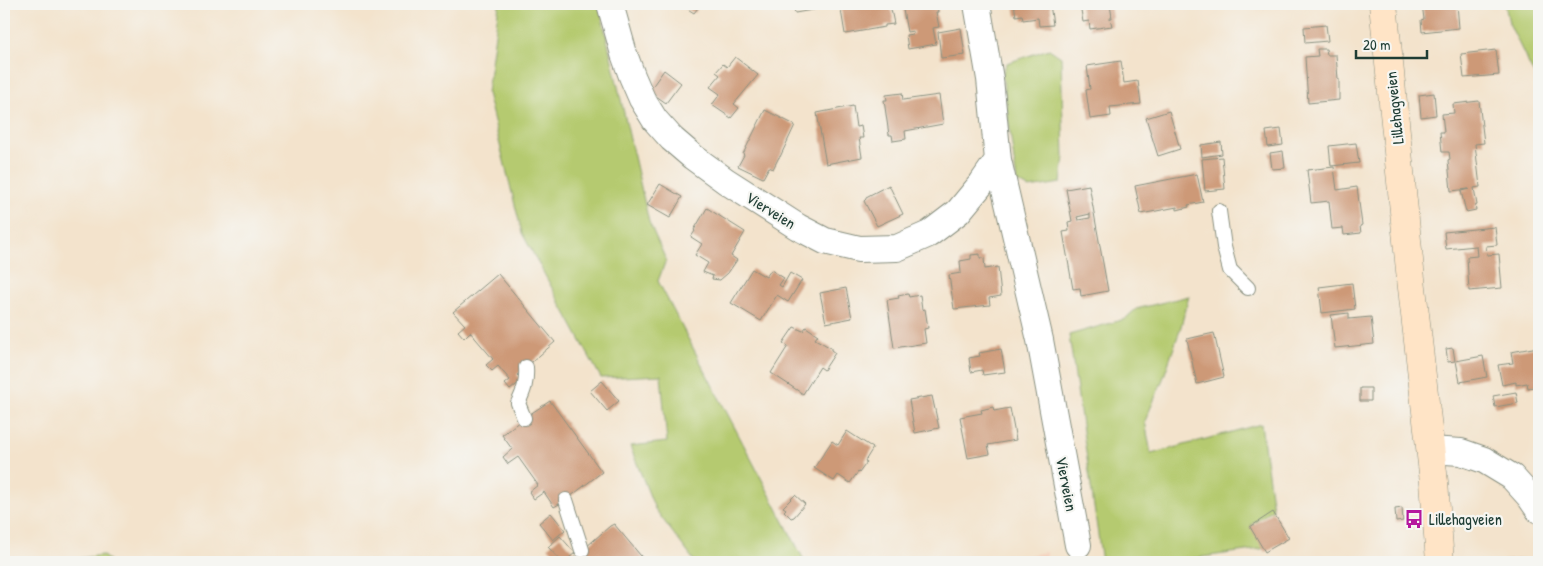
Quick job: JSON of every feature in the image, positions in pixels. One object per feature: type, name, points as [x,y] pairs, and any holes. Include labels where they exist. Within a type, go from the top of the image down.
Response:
[{"type":"street","name":"Vierveien","points":[[610,4],[624,54],[642,99],[655,120],[672,139],[726,181],[798,227],[825,241],[859,248],[896,248],[929,234],[958,212],[998,160]]},
{"type":"street","name":"Vierveien","points":[[977,4],[990,80],[998,160],[1040,340],[1078,545]]},
{"type":"street","name":"Lillehagveien","points":[[1383,4],[1434,482],[1440,562]]},
{"type":"street","points":[[1430,450],[1461,452],[1484,460],[1512,477],[1536,500]]},
{"type":"lane","points":[[1219,211],[1224,247],[1230,270],[1248,288]]},
{"type":"lane","points":[[524,418],[518,403],[525,388],[526,368]]},
{"type":"lane","points":[[566,500],[582,550]]},
{"type":"shaded area","points":[[1046,552],[1048,562],[992,562]]},
{"type":"green space","points":[[499,4],[599,4],[649,222],[666,260],[658,281],[805,562],[695,562],[655,509],[630,446],[667,442],[661,375],[601,378],[522,233],[487,93]]},
{"type":"green space","points":[[1505,4],[1539,4],[1539,85],[1509,23]]},
{"type":"green space","points":[[1049,49],[1061,57],[1064,157],[1061,183],[1029,188],[1017,182],[1002,74],[1007,63]]},
{"type":"green space","points":[[1189,296],[1180,330],[1163,379],[1145,421],[1151,454],[1261,424],[1273,509],[1251,525],[1267,548],[1167,562],[1102,562],[1069,335],[1125,319],[1136,309]]},
{"type":"green space","points":[[102,555],[111,562],[75,562],[75,559]]},
{"type":"building","points":[[680,4],[701,4],[694,13]]},
{"type":"building","points":[[793,4],[823,4],[824,8],[795,13]]},
{"type":"building","points":[[840,4],[890,4],[894,24],[845,34]]},
{"type":"building","points":[[902,4],[937,4],[938,12],[936,12],[939,27],[933,28],[936,44],[908,49],[906,35],[913,34],[913,31],[907,32]]},
{"type":"building","points":[[1014,4],[1050,4],[1053,25],[1039,26],[1038,18],[1023,20],[1022,15],[1016,16]]},
{"type":"building","points":[[1080,4],[1110,4],[1112,26],[1090,29],[1089,21],[1083,22]]},
{"type":"building","points":[[1422,4],[1457,4],[1459,28],[1422,32],[1421,20],[1424,19]]},
{"type":"building","points":[[1326,25],[1328,41],[1305,43],[1304,27]]},
{"type":"building","points":[[961,28],[965,55],[941,58],[938,32]]},
{"type":"building","points":[[1317,49],[1326,49],[1327,55],[1336,55],[1339,100],[1308,103],[1305,57],[1318,56]]},
{"type":"building","points":[[1496,50],[1499,75],[1464,78],[1461,54]]},
{"type":"building","points":[[735,57],[758,75],[734,104],[739,108],[731,118],[712,105],[720,94],[710,87],[720,75],[716,72],[723,64],[727,67]]},
{"type":"building","points":[[1121,61],[1124,83],[1138,81],[1141,104],[1110,107],[1111,116],[1090,119],[1086,90],[1090,89],[1087,66]]},
{"type":"building","points":[[664,70],[681,83],[666,103],[649,91]]},
{"type":"building","points":[[902,93],[903,100],[939,95],[943,124],[905,131],[906,139],[893,141],[892,135],[889,135],[884,100],[887,100],[886,95]]},
{"type":"building","points":[[1434,93],[1436,115],[1421,117],[1419,95]]},
{"type":"building","points":[[1479,101],[1484,143],[1475,144],[1480,187],[1474,188],[1476,210],[1466,212],[1461,191],[1469,189],[1451,191],[1449,152],[1442,152],[1440,132],[1444,132],[1442,114],[1454,113],[1453,104]]},
{"type":"building","points":[[853,106],[856,127],[861,126],[863,138],[859,138],[862,157],[826,164],[817,113]]},
{"type":"building","points":[[765,110],[795,125],[773,169],[769,167],[763,178],[738,166]]},
{"type":"building","points":[[1169,111],[1180,149],[1158,156],[1146,118]]},
{"type":"building","points":[[1281,129],[1283,145],[1268,147],[1266,131]]},
{"type":"building","points":[[1221,142],[1222,154],[1202,157],[1201,145]]},
{"type":"building","points":[[1356,143],[1359,163],[1331,166],[1329,146]]},
{"type":"building","points":[[1283,151],[1285,168],[1272,169],[1270,153]]},
{"type":"building","points":[[1222,157],[1225,189],[1205,191],[1202,159]]},
{"type":"building","points":[[1334,167],[1337,190],[1357,187],[1362,225],[1360,226],[1361,233],[1344,235],[1343,228],[1332,229],[1329,201],[1311,203],[1307,170]]},
{"type":"building","points":[[1197,174],[1203,202],[1188,205],[1189,207],[1177,210],[1177,207],[1141,214],[1135,186]]},
{"type":"building","points":[[660,184],[682,197],[670,218],[647,205]]},
{"type":"building","points":[[889,185],[903,214],[877,226],[864,201],[866,197]]},
{"type":"building","points":[[1089,185],[1108,291],[1081,296],[1080,288],[1073,289],[1063,232],[1069,231],[1068,222],[1072,221],[1066,189]],"holes":[[[1090,214],[1090,218],[1078,220],[1077,217]]]},
{"type":"building","points":[[707,208],[745,232],[731,256],[737,260],[728,273],[720,280],[712,279],[713,276],[703,272],[708,263],[695,255],[702,244],[691,237]]},
{"type":"building","points":[[1495,227],[1497,245],[1486,246],[1487,255],[1499,254],[1502,288],[1469,291],[1467,257],[1477,256],[1476,246],[1446,249],[1444,232]]},
{"type":"building","points":[[980,254],[980,258],[984,258],[985,269],[998,267],[1001,296],[989,298],[990,305],[954,309],[949,275],[961,273],[960,261],[971,259],[971,255]]},
{"type":"building","points":[[752,269],[766,277],[771,270],[784,278],[779,285],[782,287],[790,273],[802,280],[788,302],[777,295],[761,321],[731,303]]},
{"type":"building","points":[[498,274],[555,342],[517,375],[522,380],[510,390],[505,384],[510,380],[498,366],[492,371],[486,365],[493,359],[470,332],[464,338],[458,331],[465,325],[453,312]]},
{"type":"building","points":[[1352,283],[1355,309],[1322,313],[1319,287]]},
{"type":"building","points":[[846,288],[852,318],[826,323],[820,293]]},
{"type":"building","points":[[908,294],[909,297],[920,295],[922,310],[925,309],[928,328],[924,329],[926,343],[894,348],[887,300]]},
{"type":"building","points":[[1349,313],[1349,319],[1371,317],[1374,344],[1335,348],[1331,315]]},
{"type":"building","points":[[794,327],[803,331],[806,327],[818,335],[815,339],[831,348],[835,353],[824,370],[820,367],[803,394],[771,373],[788,346],[783,343]]},
{"type":"building","points":[[1214,333],[1224,377],[1197,384],[1187,339]]},
{"type":"building","points":[[1538,347],[1539,386],[1528,388],[1527,383],[1516,385],[1516,382],[1502,385],[1498,365],[1513,363],[1511,352]]},
{"type":"building","points":[[1453,348],[1455,361],[1448,362],[1446,349]]},
{"type":"building","points":[[1001,349],[1005,372],[983,375],[982,370],[971,372],[969,358],[980,356],[979,353]]},
{"type":"building","points":[[1483,356],[1487,377],[1460,382],[1456,361]]},
{"type":"building","points":[[602,381],[619,401],[607,411],[590,391]]},
{"type":"building","points":[[1360,388],[1371,388],[1371,401],[1360,401]]},
{"type":"building","points":[[1516,392],[1518,403],[1495,407],[1493,396]]},
{"type":"building","points":[[932,396],[939,428],[915,433],[909,400]]},
{"type":"building","points":[[550,401],[602,472],[554,507],[544,492],[534,499],[529,492],[538,485],[518,457],[508,464],[503,457],[512,449],[502,435]]},
{"type":"building","points":[[993,407],[994,411],[1010,408],[1016,440],[988,445],[990,454],[968,458],[960,417],[982,413],[981,410]]},
{"type":"building","points":[[847,431],[873,448],[865,461],[867,462],[850,483],[838,475],[834,481],[814,468],[832,441],[838,445]]},
{"type":"building","points":[[795,495],[805,504],[791,518],[784,511],[786,509],[783,507]]},
{"type":"building","points":[[1402,508],[1403,521],[1396,522],[1395,509]]},
{"type":"building","points":[[1273,512],[1289,538],[1265,552],[1250,527]]},
{"type":"building","points":[[551,513],[565,530],[553,540],[539,523]]},
{"type":"building","points":[[614,524],[646,562],[569,562],[610,526]]},
{"type":"building","points":[[560,536],[575,553],[564,562],[548,547]]},
{"type":"building","points":[[1522,559],[1522,562],[1502,562],[1502,561]]},
{"type":"place","name":"Lillehagveien","points":[[1414,519]]}]
